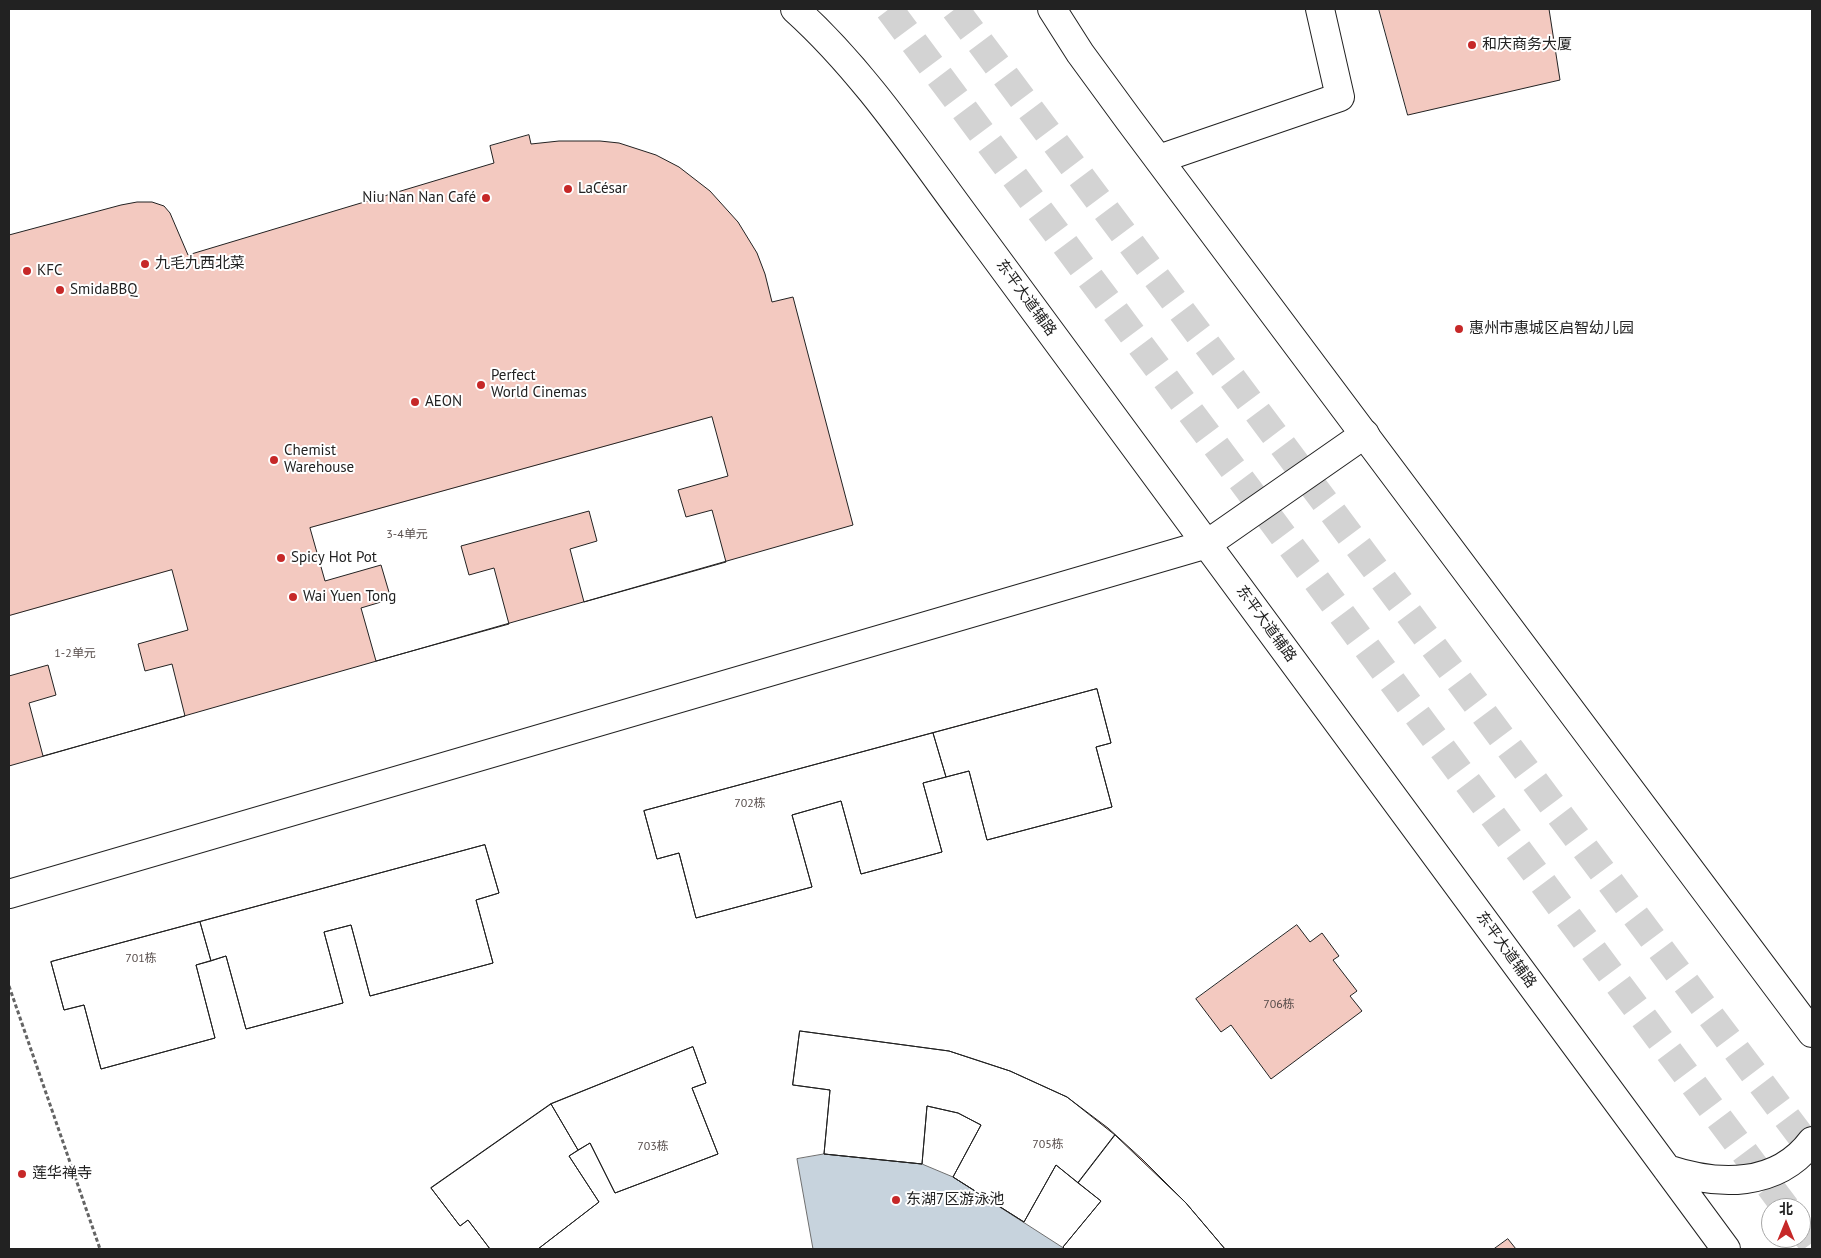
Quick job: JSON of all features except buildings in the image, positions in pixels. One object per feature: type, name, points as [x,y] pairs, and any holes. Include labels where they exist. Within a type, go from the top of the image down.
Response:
[{"type":"main road","name":"东平大道辅路","points":[[795,9],[828,42],[870,90],[976,231],[1726,1249]]},
{"type":"main road","points":[[1052,9],[1080,52],[1159,159],[1812,1032]]},
{"type":"main road","points":[[1159,159],[1340,96],[1320,9]]},
{"type":"main road","points":[[9,894],[1207,544],[1365,434]]},
{"type":"main road","points":[[1667,1169],[1713,1179],[1736,1180],[1757,1178],[1779,1170],[1802,1153],[1812,1141]]},
{"type":"path","points":[[9,986],[100,1249]]},
{"type":"shaded area","name":"东湖7区游泳池","points":[[824,1154],[922,1164],[953,1177],[1065,1249],[813,1249],[797,1159]]},
{"type":"tunnel","points":[[889,9],[1779,1198]]},
{"type":"tunnel","points":[[955,9],[1812,1151]]},
{"type":"place","name":"和庆商务大厦","points":[[1472,45]]},
{"type":"place","name":"LaCésar","points":[[568,189]]},
{"type":"place","name":"Niu Nan Nan Café","points":[[486,198]]},
{"type":"place","name":"九毛九西北菜","points":[[145,264]]},
{"type":"place","name":"KFC","points":[[27,271]]},
{"type":"place","name":"SmidaBBQ","points":[[60,290]]},
{"type":"place","name":"惠州市惠城区启智幼儿园","points":[[1459,329]]},
{"type":"place","name":"Perfect World Cinemas","points":[[481,385]]},
{"type":"place","name":"AEON","points":[[415,402]]},
{"type":"place","name":"Chemist Warehouse","points":[[274,460]]},
{"type":"place","name":"Spicy Hot Pot","points":[[281,558]]},
{"type":"place","name":"Wai Yuen Tong","points":[[293,597]]},
{"type":"place","name":"莲华禅寺","points":[[22,1174]]},
{"type":"place","name":"东湖7区游泳池","points":[[896,1200]]}]
